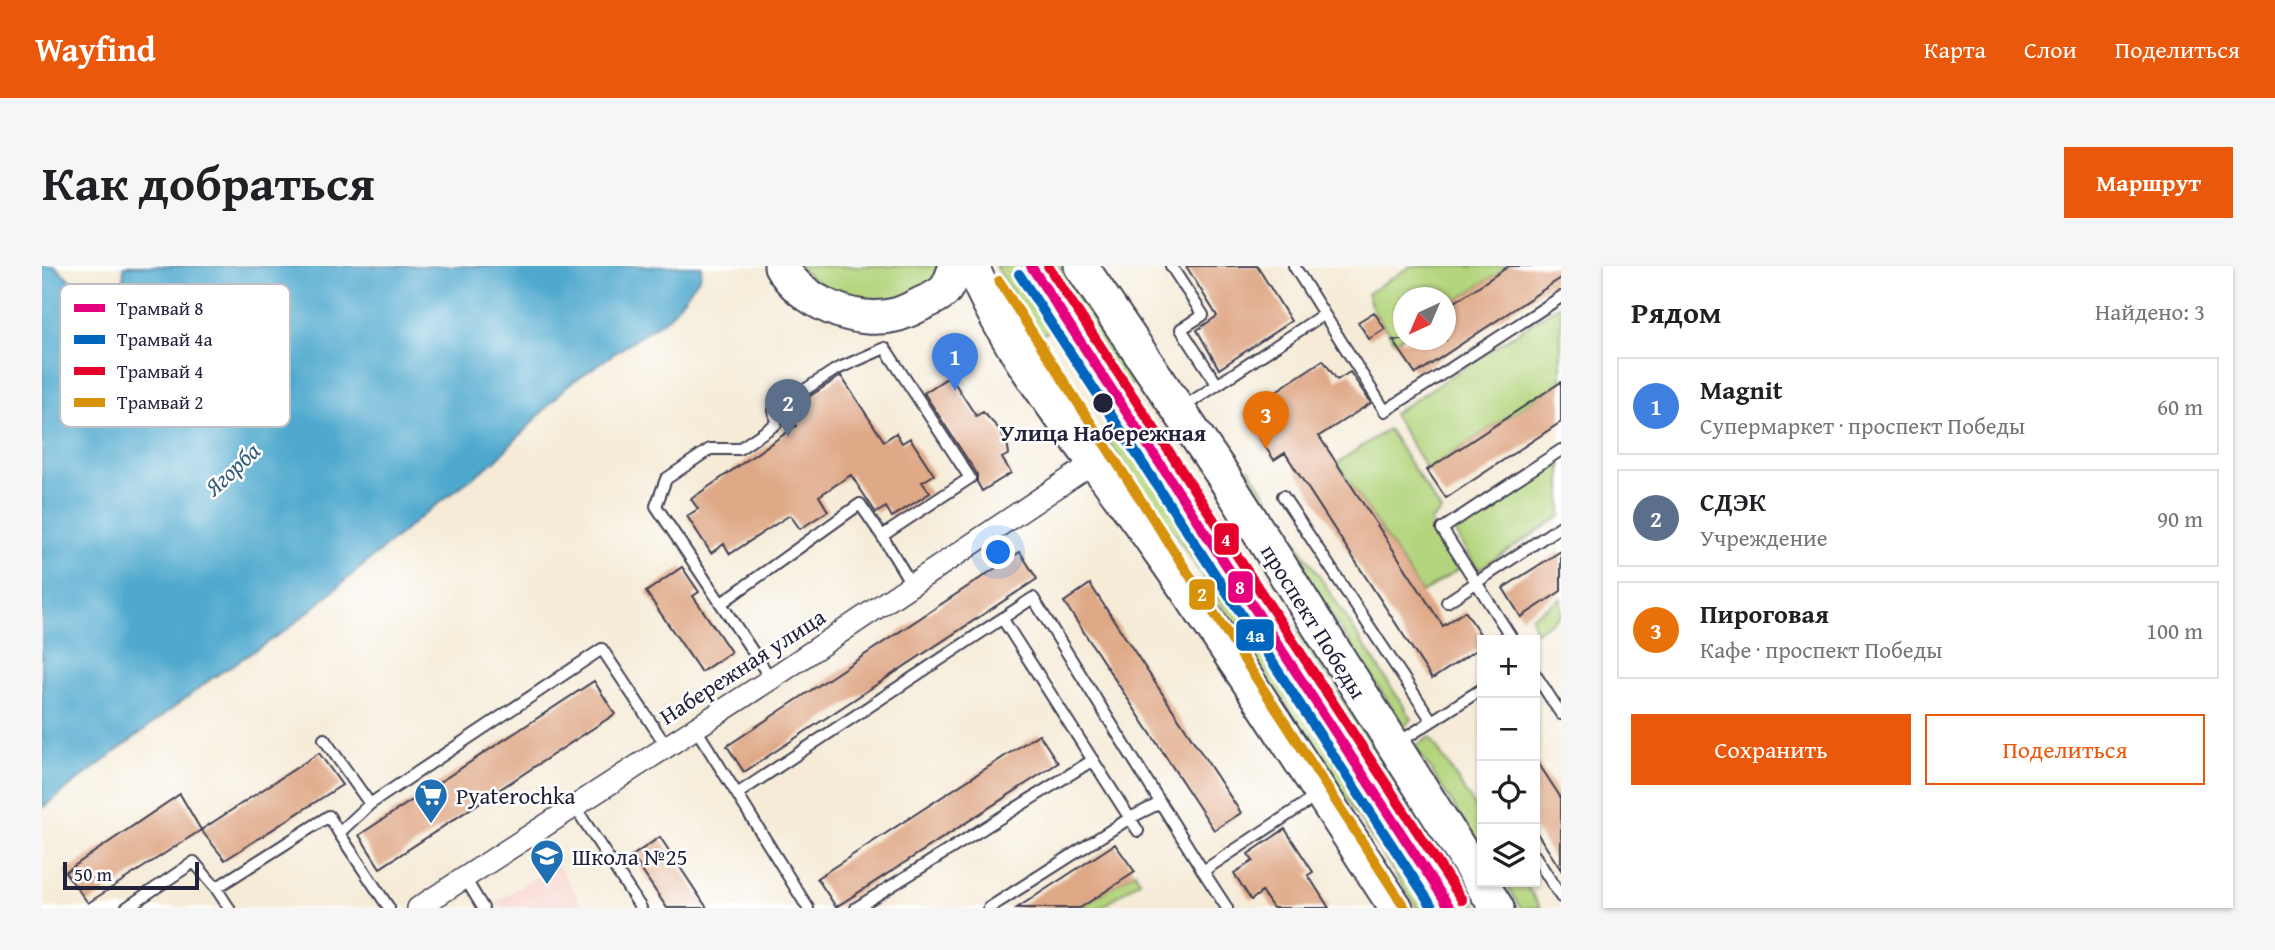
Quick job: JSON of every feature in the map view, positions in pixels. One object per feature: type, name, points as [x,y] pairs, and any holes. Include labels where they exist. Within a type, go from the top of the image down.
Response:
[{"type":"main road","points":[[781,266],[786,275],[808,295],[835,309],[862,316],[895,315],[950,278],[986,301]]},
{"type":"main road","points":[[972,266],[986,301],[1093,463],[1158,548],[1396,908]]},
{"type":"main road","name":"проспект Победы","points":[[1081,266],[1180,409],[1497,908]]},
{"type":"street","name":"Набережная улица","points":[[418,908],[771,679],[1093,463]]},
{"type":"lane","points":[[1171,266],[1203,315],[1181,329],[1217,384]]},
{"type":"lane","points":[[1294,266],[1385,411],[1561,296]]},
{"type":"lane","points":[[1180,409],[1324,314]]},
{"type":"lane","points":[[771,679],[723,602],[656,506],[666,479],[710,449],[739,449],[776,424],[774,410],[835,370],[885,348],[970,478],[882,536]]},
{"type":"lane","points":[[1510,635],[1442,528],[1561,450]]},
{"type":"lane","points":[[1283,496],[1432,721]]},
{"type":"lane","points":[[723,602],[860,504],[912,585]]},
{"type":"lane","points":[[1447,602],[1561,526]]},
{"type":"lane","points":[[737,794],[1033,598],[1227,908]]},
{"type":"lane","points":[[1002,618],[1138,831]]},
{"type":"lane","points":[[339,832],[370,804],[602,649],[667,747]]},
{"type":"lane","points":[[1540,682],[1561,714]]},
{"type":"lane","points":[[1393,746],[1477,692]]},
{"type":"lane","points":[[695,729],[808,908]]},
{"type":"lane","points":[[324,739],[370,804]]},
{"type":"lane","points":[[856,908],[1093,760]]},
{"type":"lane","points":[[1203,871],[1321,793]]},
{"type":"lane","points":[[989,908],[1130,818],[1160,803]]},
{"type":"lane","points":[[575,807],[641,908]]},
{"type":"lane","points":[[216,888],[329,816],[389,908]]},
{"type":"lane","points":[[126,908],[194,862],[229,908]]},
{"type":"lane","points":[[1540,864],[1561,897]]},
{"type":"lane","points":[[465,878],[483,908]]},
{"type":"shaded area","name":"Школа №25","points":[[557,864],[585,908],[487,908]]},
{"type":"green space","points":[[797,266],[945,266],[940,285],[884,307],[837,298]]},
{"type":"green space","points":[[995,266],[1025,266],[1063,322],[1039,337]]},
{"type":"green space","points":[[1037,266],[1059,266],[1135,382],[1120,392]]},
{"type":"green space","points":[[1411,266],[1509,266],[1456,301],[1456,287],[1393,287],[1393,339],[1374,312],[1367,294]]},
{"type":"green space","points":[[1561,304],[1561,382],[1427,470],[1393,414]]},
{"type":"green space","points":[[1131,428],[1439,908],[1417,908],[1176,535],[1108,442]]},
{"type":"green space","points":[[1388,429],[1441,511],[1430,522],[1460,568],[1422,593],[1337,463]]},
{"type":"green space","points":[[1561,462],[1561,516],[1478,570],[1454,531]]},
{"type":"green space","points":[[1249,468],[1412,719],[1404,726],[1317,594],[1296,552],[1244,472]]},
{"type":"green space","points":[[1209,495],[1478,908],[1455,908],[1193,505]]},
{"type":"green space","points":[[1561,598],[1561,615],[1536,632],[1531,617]]},
{"type":"green space","points":[[1430,737],[1477,810],[1477,841],[1415,746]]},
{"type":"green space","points":[[1135,872],[1140,881],[1100,908],[1080,908]]},
{"type":"green space","points":[[1507,887],[1527,887],[1541,908],[1521,908]]},
{"type":"water","name":"Ягорба","points":[[42,266],[55,266],[75,284],[60,284],[60,427],[290,427],[290,284],[123,284],[124,266],[702,266],[700,277],[670,316],[568,385],[496,460],[423,515],[288,629],[211,679],[42,808]]},
{"type":"building","points":[[1186,266],[1257,266],[1291,321],[1219,369],[1197,330],[1217,316]]},
{"type":"building","points":[[1509,266],[1561,266],[1561,278],[1456,348],[1456,301]]},
{"type":"building","points":[[1374,312],[1385,329],[1369,339],[1358,322]]},
{"type":"building","points":[[1400,350],[1452,350],[1416,374]]},
{"type":"building","points":[[1323,360],[1337,380],[1350,372],[1371,403],[1319,436],[1443,626],[1465,611],[1481,635],[1477,635],[1477,649],[1432,679],[1285,453],[1274,460],[1243,413]]},
{"type":"building","points":[[841,376],[884,441],[896,433],[902,443],[910,438],[934,475],[922,482],[930,493],[892,517],[886,507],[876,513],[851,475],[819,496],[828,511],[800,529],[790,515],[730,554],[724,544],[711,553],[687,516],[698,509],[691,499],[796,426],[787,411]]},
{"type":"building","points":[[950,376],[976,416],[983,412],[1000,430],[1008,447],[1009,454],[1002,458],[1011,473],[982,491],[977,482],[977,474],[924,393]]},
{"type":"building","points":[[1561,382],[1561,422],[1446,498],[1427,470]]},
{"type":"building","points":[[1561,551],[1561,591],[1521,617],[1503,588]]},
{"type":"building","points":[[1020,552],[1037,579],[744,772],[727,746]]},
{"type":"building","points":[[682,567],[699,592],[693,596],[731,652],[701,672],[646,592]]},
{"type":"building","points":[[1090,584],[1241,813],[1214,830],[1064,602]]},
{"type":"building","points":[[594,681],[615,714],[380,868],[359,835]]},
{"type":"building","points":[[1039,734],[1058,763],[836,907],[817,878]]},
{"type":"building","points":[[319,753],[342,785],[225,860],[201,830]]},
{"type":"building","points":[[1540,766],[1561,798],[1561,870],[1540,838]]},
{"type":"building","points":[[180,794],[201,830],[88,903],[65,872]]},
{"type":"building","points":[[1285,829],[1313,872],[1308,875],[1329,908],[1273,908],[1262,892],[1251,900],[1234,873],[1253,861],[1248,854]]},
{"type":"building","points":[[660,837],[707,908],[667,908],[632,856]]},
{"type":"building","points":[[1115,844],[1135,872],[1080,908],[1017,908]]},
{"type":"tram line","name":"8","points":[[1031,266],[1450,908]]},
{"type":"tram line","name":"4","points":[[1048,266],[1462,900]]},
{"type":"tram line","name":"4а","points":[[1019,274],[1433,908]]},
{"type":"tram line","name":"2","points":[[999,281],[1405,908]]},
{"type":"place","name":"Magnit","points":[[955,391]]},
{"type":"place","name":"Улица Набережная","points":[[1103,403]]},
{"type":"place","name":"СДЭК","points":[[788,437]]},
{"type":"place","name":"Пироговая","points":[[1266,449]]},
{"type":"place","name":"Pyaterochka","points":[[431,825]]},
{"type":"place","name":"Школа №25","points":[[547,886]]}]
